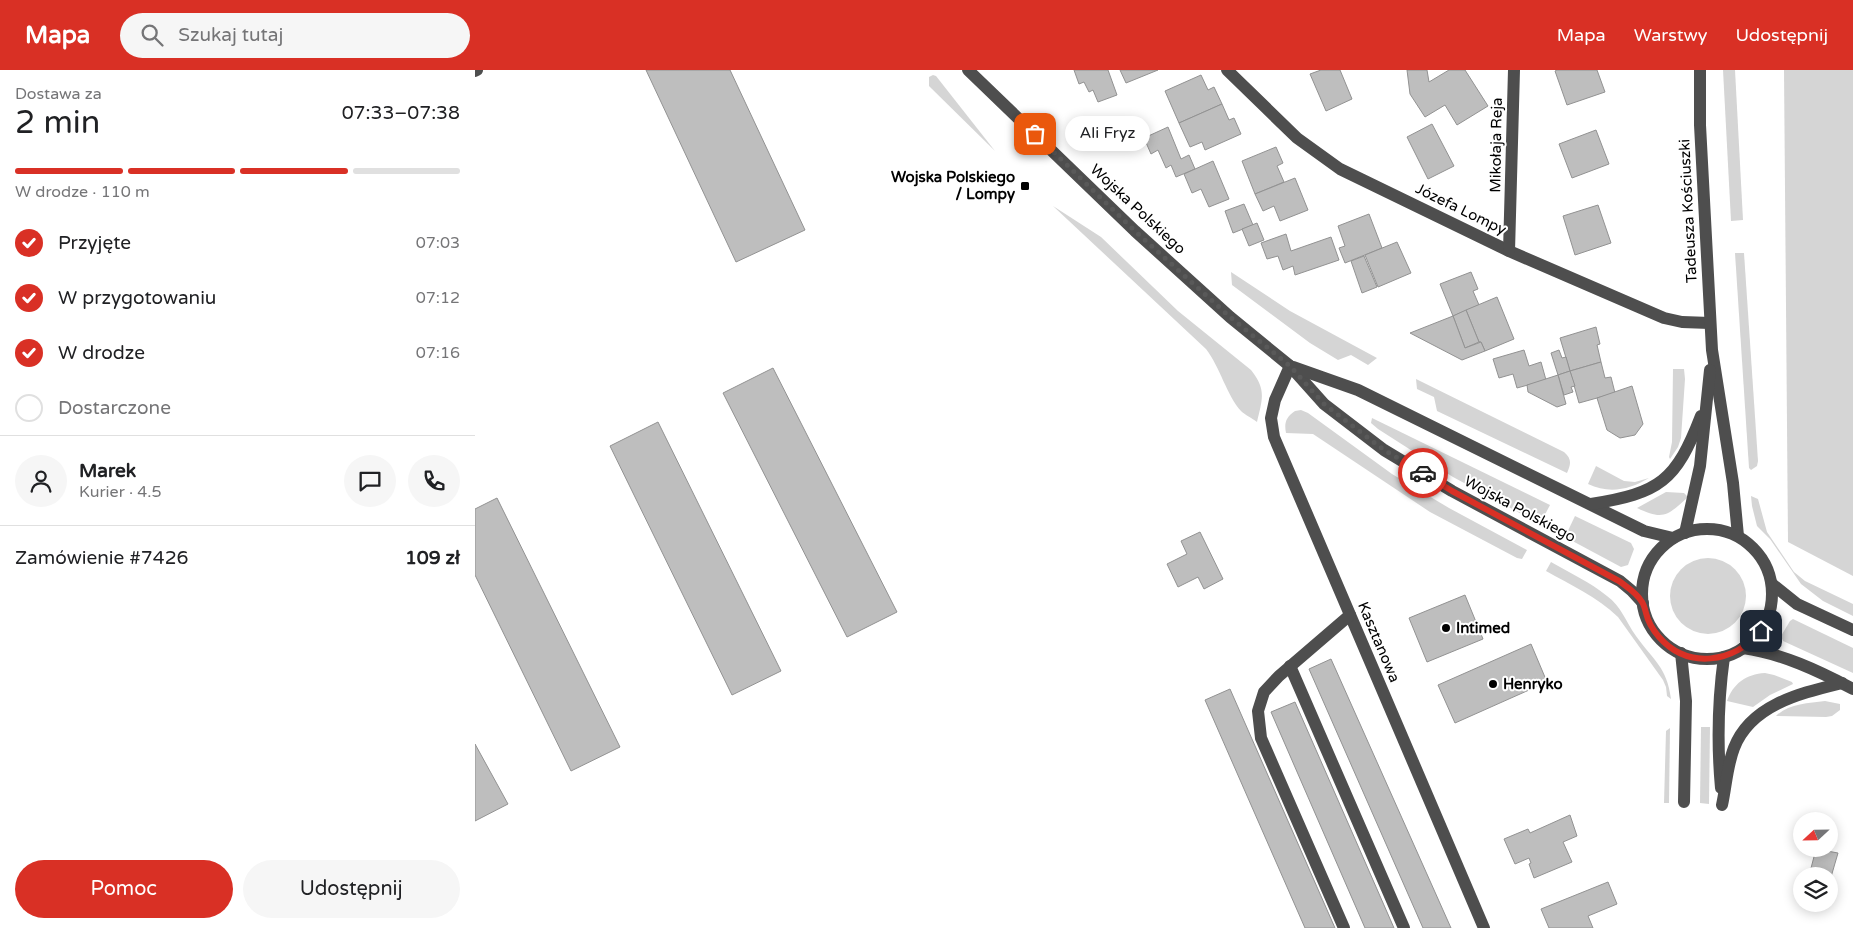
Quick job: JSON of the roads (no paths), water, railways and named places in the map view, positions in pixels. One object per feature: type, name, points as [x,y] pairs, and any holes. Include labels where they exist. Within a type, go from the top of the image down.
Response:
[{"type":"street","name":"Wojska Polskiego","points":[[968,70],[1135,231],[1230,317],[1290,366],[1324,404],[1384,450],[1452,491],[1619,581],[1632,590],[1643,603]]},
{"type":"street","name":"Józefa Lompy","points":[[1227,70],[1297,138],[1340,169],[1509,251],[1664,318],[1682,322],[1710,323]]},
{"type":"street","name":"Mikołaja Reja","points":[[1509,251],[1514,70]]},
{"type":"street","name":"Tadeusza Kościuszki","points":[[1700,70],[1700,125],[1712,350],[1733,483],[1738,536]]},
{"type":"street","name":"Tadeusza Kościuszki","points":[[1679,535],[1698,482],[1712,350]]},
{"type":"street","name":"Wojska Polskiego","points":[[1290,366],[1358,390],[1644,531],[1679,535]]},
{"type":"street","name":"Kasztanowa","points":[[1290,366],[1275,400],[1271,418],[1274,437],[1484,928]]},
{"type":"street","points":[[1591,504],[1625,499],[1645,492],[1672,473],[1690,444],[1708,400]]},
{"type":"street","points":[[1703,529],[1721,530],[1738,536],[1761,556],[1768,569],[1772,584],[1771,609],[1767,620],[1757,636],[1743,648],[1723,657],[1702,658],[1681,652],[1669,646],[1652,627],[1643,603],[1644,578],[1649,566],[1663,546],[1679,535],[1703,529]]},
{"type":"street","points":[[1772,584],[1797,604],[1853,630]]},
{"type":"street","points":[[1344,928],[1261,738],[1258,711],[1264,692],[1350,615]]},
{"type":"street","points":[[1743,648],[1777,655],[1848,686]]},
{"type":"street","points":[[1681,652],[1686,701],[1684,802]]},
{"type":"street","points":[[1723,657],[1718,750],[1722,805],[1734,748],[1738,738],[1752,722],[1772,706],[1792,696],[1848,686]]},
{"type":"street","points":[[1291,666],[1404,928]]},
{"type":"place","name":"Ali Fryz","points":[[1035,134]]},
{"type":"place","name":"Wojska Polskiego / Lompy","points":[[1025,186]]},
{"type":"place","name":"Intimed","points":[[1446,628]]},
{"type":"place","name":"Henryko","points":[[1493,684]]}]
